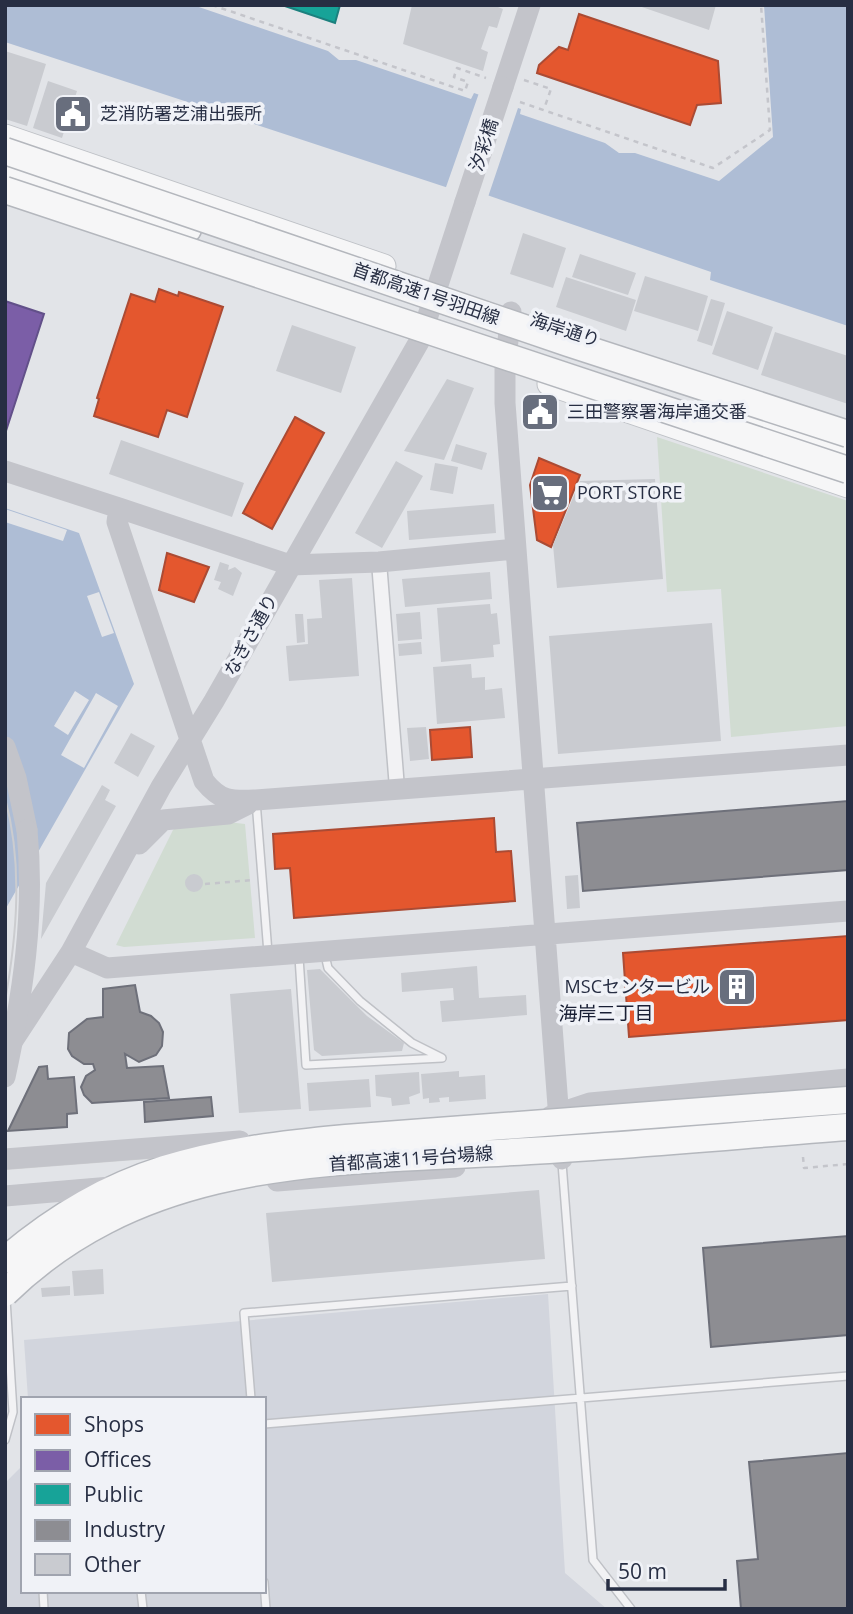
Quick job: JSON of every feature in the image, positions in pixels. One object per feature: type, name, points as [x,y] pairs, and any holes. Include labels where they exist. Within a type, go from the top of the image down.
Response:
[{"type":"highway","name":"首都高速1号羽田線","points":[[5,151],[568,343],[848,434]]},
{"type":"highway","points":[[5,169],[58,187],[101,195],[197,202]]},
{"type":"highway","name":"首都高速1号羽田線","points":[[5,190],[848,470]]},
{"type":"highway","points":[[49,218],[122,219],[159,222],[188,229],[559,357],[745,434]]},
{"type":"highway","points":[[603,342],[701,399],[848,449]]},
{"type":"highway","name":"首都高速11号台場線","points":[[5,1260],[61,1217],[108,1191],[151,1173],[212,1155],[289,1143],[346,1138],[848,1100]]},
{"type":"highway","name":"首都高速11号台場線","points":[[5,1290],[56,1251],[99,1224],[172,1192],[241,1174],[315,1165],[590,1148],[848,1126]]},
{"type":"main road","name":"海岸通り","points":[[5,136],[511,312],[848,423]]},
{"type":"main road","points":[[5,204],[420,340],[848,486]]},
{"type":"street","points":[[503,81],[530,5]]},
{"type":"street","name":"汐彩橋","points":[[465,202],[503,81]]},
{"type":"street","name":"なぎさ通り","points":[[5,1053],[71,952],[189,740],[214,701],[420,340],[465,202]]},
{"type":"street","points":[[511,312],[505,369],[505,403],[562,1159]]},
{"type":"street","points":[[5,471],[290,565],[379,562],[516,549]]},
{"type":"street","points":[[119,508],[117,522],[204,781],[218,796],[226,800],[256,800],[848,755]]},
{"type":"street","points":[[379,562],[397,788]]},
{"type":"street","points":[[5,747],[25,817],[30,884],[26,965],[5,1077]]},
{"type":"street","points":[[115,871],[163,820],[228,814],[256,800]]},
{"type":"street","points":[[71,952],[107,968],[848,911]]},
{"type":"street","points":[[5,1154],[56,1154],[558,1115],[590,1103],[848,1079]]},
{"type":"street","points":[[5,1159],[848,1095]]},
{"type":"street","points":[[5,1196],[848,1126]]},
{"type":"street","points":[[5,1203],[562,1159],[603,1159],[848,1140]]},
{"type":"lane","points":[[256,800],[268,956]]},
{"type":"lane","points":[[298,954],[306,1065],[442,1058],[412,1043],[360,1001],[328,968],[325,951]]},
{"type":"lane","points":[[562,1159],[593,1560],[631,1609]]},
{"type":"lane","points":[[251,1397],[244,1312],[572,1286]]},
{"type":"lane","points":[[5,1290],[13,1412],[5,1440]]},
{"type":"lane","points":[[266,1424],[848,1377]]},
{"type":"path","points":[[212,5],[465,91],[468,82],[454,77],[457,68],[503,81],[551,89],[544,109]]},
{"type":"path","points":[[520,102],[713,168],[769,130],[761,5]]},
{"type":"path","points":[[205,884],[253,880]]},
{"type":"path","points":[[803,1157],[804,1168],[848,1164]]},
{"type":"shaded area","points":[[657,437],[848,501],[848,726],[731,737],[721,589],[667,592]]},
{"type":"shaded area","points":[[228,822],[245,824],[255,938],[124,947],[116,945],[173,830],[176,827]]},
{"type":"shaded area","points":[[548,1294],[565,1573],[607,1609],[5,1609],[5,1483],[21,1467],[21,1593],[266,1593],[266,1397],[28,1397],[24,1340]]},
{"type":"water","points":[[5,5],[193,5],[328,51],[339,60],[356,60],[471,99],[474,93],[521,109],[520,114],[605,143],[619,153],[635,153],[719,181],[773,137],[764,5],[848,5],[848,326],[710,280],[711,272],[487,195],[485,200],[5,42]]},
{"type":"water","points":[[5,508],[79,533],[134,684],[5,910]]},
{"type":"pier","points":[[479,93],[519,105],[486,203],[445,190]]},
{"type":"pier","points":[[5,509],[67,530],[63,541],[5,522]]},
{"type":"pier","points":[[99,592],[114,633],[102,637],[87,596]]},
{"type":"pier","points":[[75,691],[89,700],[68,735],[54,726]]},
{"type":"pier","points":[[96,693],[118,706],[84,768],[61,755]]},
{"type":"building: Shops","points":[[579,14],[718,61],[721,103],[697,105],[690,125],[537,73],[539,65],[559,47],[568,50]]},
{"type":"building: Shops","points":[[159,289],[178,296],[179,292],[223,307],[187,417],[167,410],[158,437],[94,416],[99,399],[97,398],[131,294],[155,302]]},
{"type":"building: Shops","points":[[295,417],[324,433],[272,529],[243,513]]},
{"type":"building: Shops","points":[[539,458],[580,475],[551,547],[537,540],[530,485]]},
{"type":"building: Shops","points":[[167,553],[209,567],[194,602],[159,590]]},
{"type":"building: Shops","points":[[470,727],[472,757],[432,760],[430,730]]},
{"type":"building: Shops","points":[[494,818],[496,852],[511,851],[515,901],[294,918],[290,868],[275,869],[273,834]]},
{"type":"building: Shops","name":"MSCセンタービル","points":[[848,936],[848,1020],[629,1037],[623,953]]},
{"type":"building: Offices","points":[[5,301],[44,314],[5,434]]},
{"type":"building: Public","points":[[282,5],[340,5],[335,23]]},
{"type":"building: Public","points":[[549,401],[557,413],[539,427],[531,415]]},
{"type":"building: Industry","points":[[848,801],[848,870],[583,891],[577,823]]},
{"type":"building: Industry","points":[[135,985],[140,1012],[151,1016],[159,1023],[163,1032],[162,1046],[156,1055],[139,1062],[125,1054],[127,1068],[163,1066],[169,1098],[92,1103],[81,1087],[86,1076],[95,1070],[93,1064],[84,1064],[72,1056],[68,1049],[69,1033],[87,1019],[103,1017],[103,989]]},
{"type":"building: Industry","points":[[47,1066],[48,1079],[74,1077],[77,1113],[67,1114],[67,1127],[8,1131],[39,1067]]},
{"type":"building: Industry","points":[[211,1097],[213,1116],[145,1122],[144,1102]]},
{"type":"building: Industry","points":[[848,1236],[848,1335],[711,1347],[703,1248]]},
{"type":"building: Industry","points":[[848,1453],[848,1609],[741,1609],[737,1561],[758,1559],[749,1462]]},
{"type":"building: Other","points":[[412,5],[493,5],[503,9],[497,28],[489,26],[481,49],[488,52],[483,71],[403,44]]},
{"type":"building: Other","points":[[636,5],[716,5],[709,30]]},
{"type":"building: Other","points":[[5,51],[46,64],[27,126],[5,119]]},
{"type":"building: Other","points":[[48,81],[77,91],[62,138],[33,128]]},
{"type":"building: Other","points":[[523,233],[566,248],[553,288],[510,274]]},
{"type":"building: Other","points":[[580,254],[636,273],[628,295],[572,277]]},
{"type":"building: Other","points":[[645,276],[708,296],[698,331],[634,311]]},
{"type":"building: Other","points":[[566,277],[636,300],[626,331],[556,307]]},
{"type":"building: Other","points":[[711,299],[725,303],[712,346],[697,341]]},
{"type":"building: Other","points":[[727,311],[773,327],[758,370],[712,354]]},
{"type":"building: Other","points":[[292,325],[356,347],[341,393],[276,371]]},
{"type":"building: Other","points":[[775,332],[848,356],[848,404],[761,375]]},
{"type":"building: Other","points":[[447,379],[474,388],[444,460],[404,451]]},
{"type":"building: Other","points":[[121,440],[244,483],[232,517],[109,474]]},
{"type":"building: Other","points":[[456,444],[487,453],[482,470],[451,461]]},
{"type":"building: Other","points":[[396,461],[423,476],[382,548],[355,533]]},
{"type":"building: Other","points":[[435,463],[458,467],[453,494],[430,490]]},
{"type":"building: Other","points":[[655,479],[663,579],[557,588],[553,545],[580,481]]},
{"type":"building: Other","points":[[494,504],[496,533],[409,540],[407,511]]},
{"type":"building: Other","points":[[220,562],[229,565],[228,570],[235,567],[242,573],[233,596],[218,589],[221,582],[214,580]]},
{"type":"building: Other","points":[[490,572],[492,599],[405,607],[402,579]]},
{"type":"building: Other","points":[[352,578],[359,676],[289,681],[286,646],[308,644],[307,619],[322,618],[319,580]]},
{"type":"building: Other","points":[[490,604],[491,614],[497,613],[500,644],[493,645],[494,657],[441,662],[437,608]]},
{"type":"building: Other","points":[[420,612],[422,639],[398,641],[396,614]]},
{"type":"building: Other","points":[[295,614],[303,614],[305,642],[297,643]]},
{"type":"building: Other","points":[[712,623],[721,741],[558,754],[549,636]]},
{"type":"building: Other","points":[[421,642],[422,654],[399,656],[398,644]]},
{"type":"building: Other","points":[[471,664],[472,678],[485,677],[485,690],[502,688],[505,718],[437,724],[433,667]]},
{"type":"building: Other","points":[[426,727],[429,759],[410,761],[407,728]]},
{"type":"building: Other","points":[[131,733],[155,746],[138,777],[114,763]]},
{"type":"building: Other","points":[[102,785],[110,790],[105,800],[116,806],[41,939],[46,883]]},
{"type":"building: Other","points":[[194,874],[200,877],[203,883],[200,889],[194,892],[188,889],[185,883],[188,877]]},
{"type":"building: Other","points":[[578,875],[580,908],[567,909],[565,876]]},
{"type":"building: Other","points":[[477,966],[479,998],[526,995],[527,1015],[442,1022],[440,1001],[454,1000],[453,988],[402,992],[401,973]]},
{"type":"building: Other","points":[[320,969],[367,1016],[404,1043],[402,1051],[322,1056],[314,1050],[307,970]]},
{"type":"building: Other","points":[[291,989],[301,1109],[239,1113],[230,994]]},
{"type":"building: Other","points":[[459,1071],[459,1077],[485,1075],[486,1099],[449,1102],[449,1097],[439,1098],[440,1102],[429,1103],[429,1098],[423,1099],[421,1074]]},
{"type":"building: Other","points":[[419,1072],[420,1093],[409,1097],[410,1104],[392,1106],[391,1098],[376,1096],[375,1075]]},
{"type":"building: Other","points":[[369,1079],[371,1107],[309,1111],[307,1083]]},
{"type":"building: Other","points":[[539,1190],[545,1259],[272,1282],[266,1213]]},
{"type":"building: Other","points":[[103,1269],[104,1294],[74,1296],[72,1271]]},
{"type":"building: Other","points":[[70,1286],[70,1295],[42,1297],[41,1288]]},
{"type":"tram line","points":[[5,798],[11,823],[16,874],[13,951],[5,1001]]},
{"type":"tram line","points":[[5,1169],[848,1104]]},
{"type":"tram line","points":[[5,1187],[848,1116]]},
{"type":"place","name":"芝消防署芝浦出張所","points":[[73,114]]},
{"type":"place","name":"三田警察署海岸通交番","points":[[540,412]]},
{"type":"place","name":"PORT STORE","points":[[550,493]]},
{"type":"place","name":"MSCセンタービル","points":[[737,987]]},
{"type":"district","name":"海岸三丁目","points":[[606,1013]]}]
